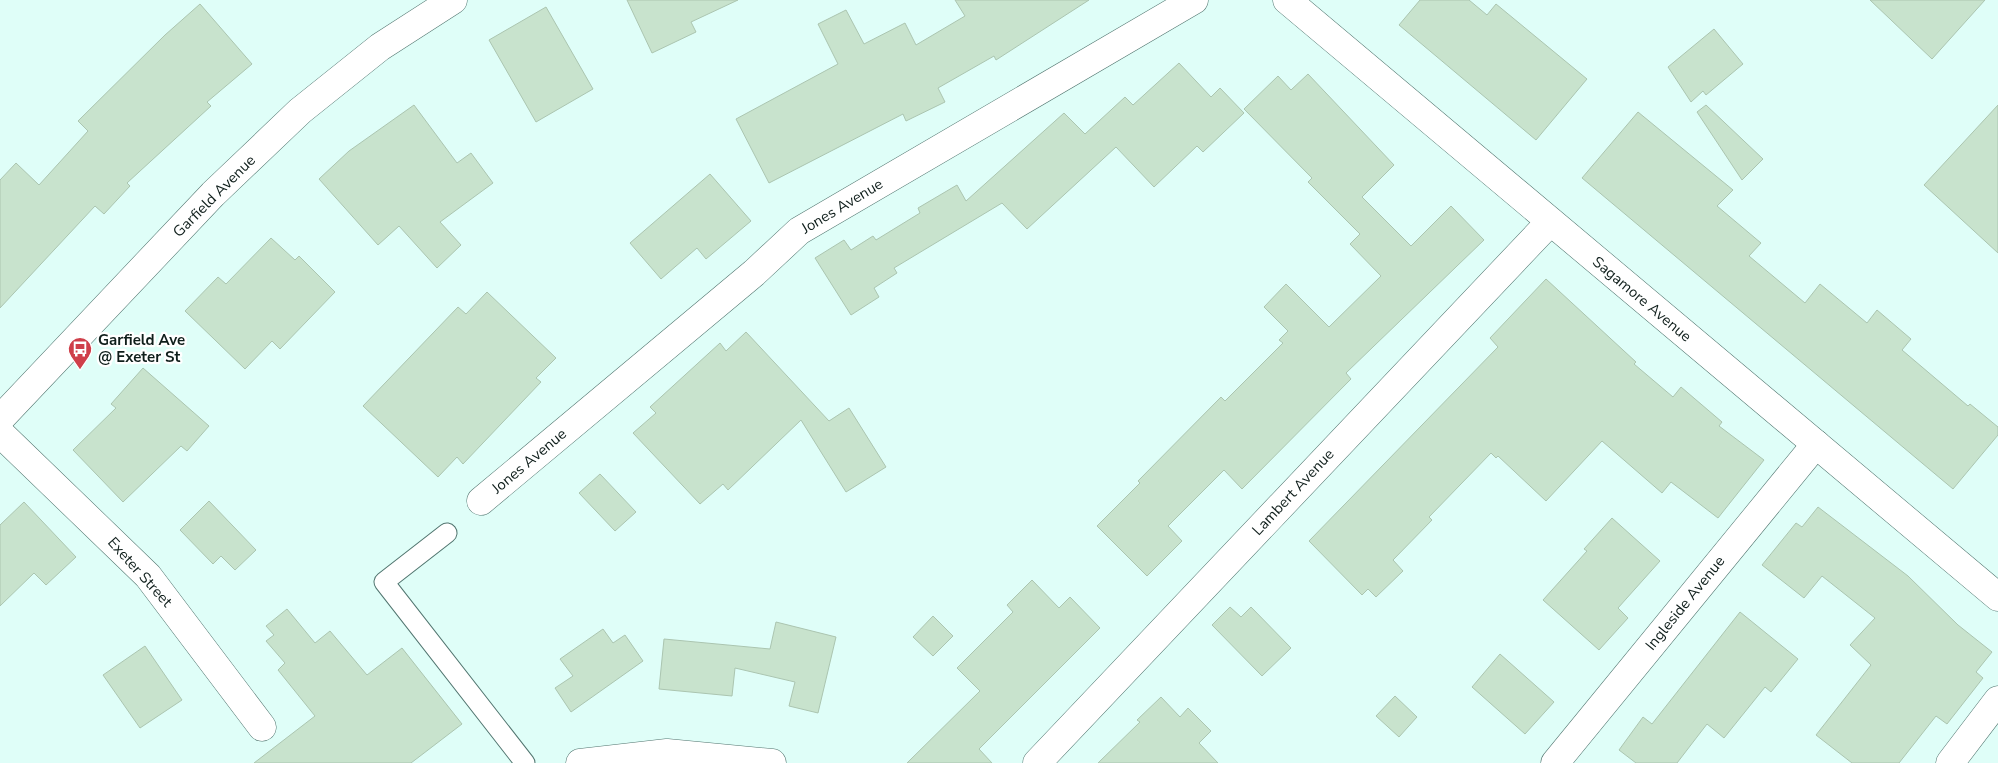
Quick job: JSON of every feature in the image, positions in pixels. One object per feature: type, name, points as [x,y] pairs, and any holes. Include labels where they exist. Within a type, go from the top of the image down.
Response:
[{"type":"street","name":"Garfield Avenue","points":[[0,419],[213,194],[300,111],[380,47],[452,0]]},
{"type":"street","name":"Jones Avenue","points":[[482,501],[754,273],[799,231],[1194,0]]},
{"type":"street","name":"Sagamore Avenue","points":[[1286,0],[1998,597]]},
{"type":"street","name":"Lambert Avenue","points":[[1036,763],[1550,222]]},
{"type":"street","name":"Exeter Street","points":[[0,433],[148,576],[262,727]]},
{"type":"street","name":"Ingleside Avenue","points":[[1555,763],[1816,444]]},
{"type":"street","points":[[1950,763],[1998,700]]},
{"type":"street","points":[[580,763],[667,753],[772,763]]},
{"type":"lane","points":[[447,533],[384,582],[525,763]]},
{"type":"building","points":[[627,0],[738,0],[691,22],[696,32],[652,53]]},
{"type":"building","points":[[955,0],[1089,0],[996,60],[994,56],[938,88],[945,102],[906,121],[903,114],[769,183],[736,119],[838,64],[818,24],[846,10],[864,44],[905,23],[916,45],[965,16]]},
{"type":"building","points":[[1420,0],[1469,0],[1487,15],[1496,4],[1587,79],[1536,140],[1399,25]]},
{"type":"building","points":[[1870,0],[1985,0],[1932,59]]},
{"type":"building","points":[[200,4],[252,64],[207,102],[211,106],[127,183],[130,186],[104,214],[95,206],[0,308],[0,180],[16,163],[39,185],[88,131],[78,121],[165,35]]},
{"type":"building","points":[[546,7],[593,89],[536,122],[489,40]]},
{"type":"building","points":[[1714,29],[1743,64],[1706,95],[1703,91],[1691,102],[1668,67]]},
{"type":"building","points":[[1179,63],[1211,97],[1220,88],[1244,113],[1203,152],[1197,146],[1154,187],[1116,147],[1027,229],[1002,203],[894,268],[897,273],[874,288],[879,297],[851,315],[815,258],[844,240],[851,250],[873,236],[876,240],[920,213],[918,208],[957,185],[966,201],[1064,113],[1085,134],[1125,97],[1133,105]]},
{"type":"building","points":[[1308,74],[1394,165],[1362,197],[1411,246],[1451,206],[1484,240],[1346,373],[1351,379],[1242,489],[1224,470],[1168,526],[1182,541],[1147,576],[1097,526],[1140,483],[1138,481],[1221,397],[1225,401],[1283,343],[1279,340],[1288,331],[1264,307],[1286,284],[1329,327],[1381,276],[1350,244],[1360,234],[1308,182],[1312,178],[1244,109],[1278,76],[1291,90]]},
{"type":"building","points":[[414,105],[457,163],[471,153],[493,183],[440,222],[461,245],[437,268],[399,226],[378,245],[319,179],[349,151]]},
{"type":"building","points":[[1706,105],[1763,159],[1742,180],[1697,112]]},
{"type":"building","points":[[1998,105],[1998,253],[1924,185]]},
{"type":"building","points":[[1638,112],[1733,190],[1717,206],[1761,243],[1749,256],[1805,303],[1820,284],[1867,323],[1877,310],[1911,339],[1902,350],[1968,406],[1970,404],[1998,427],[1998,435],[1953,489],[1582,178]]},
{"type":"building","points":[[710,174],[751,221],[706,259],[697,248],[661,279],[630,243]]},
{"type":"building","points":[[271,238],[295,260],[299,256],[335,292],[280,349],[272,341],[245,369],[185,311],[218,277],[226,284]]},
{"type":"building","points":[[1546,279],[1636,362],[1634,364],[1673,397],[1681,387],[1722,422],[1719,426],[1764,460],[1718,518],[1671,482],[1662,493],[1602,441],[1546,501],[1498,456],[1496,458],[1491,453],[1429,517],[1432,520],[1393,560],[1403,571],[1376,597],[1368,589],[1362,595],[1309,541],[1498,347],[1490,338]]},
{"type":"building","points":[[487,292],[556,358],[536,378],[541,382],[463,464],[457,457],[438,477],[363,406],[458,307],[466,314]]},
{"type":"building","points":[[746,332],[829,421],[849,408],[886,467],[846,492],[801,420],[728,490],[723,484],[700,504],[633,433],[656,413],[650,407],[720,343],[726,351]]},
{"type":"building","points":[[143,368],[209,426],[187,451],[181,446],[123,502],[73,450],[116,408],[111,404]]},
{"type":"building","points":[[600,474],[636,512],[615,531],[579,493]]},
{"type":"building","points":[[209,501],[256,550],[235,570],[221,556],[213,564],[180,530]]},
{"type":"building","points":[[24,502],[76,557],[46,585],[34,573],[0,606],[0,525]]},
{"type":"building","points":[[1818,507],[1908,576],[1958,625],[1992,652],[1976,672],[1983,678],[1947,724],[1936,716],[1899,763],[1852,763],[1816,735],[1871,665],[1850,645],[1875,618],[1822,576],[1804,598],[1762,565],[1796,523],[1802,527]]},
{"type":"building","points":[[1612,518],[1660,561],[1618,608],[1628,618],[1599,650],[1543,600],[1587,551],[1584,549]]},
{"type":"building","points":[[1032,580],[1059,608],[1070,597],[1100,628],[979,749],[992,763],[907,763],[980,691],[957,668],[1013,612],[1007,605]]},
{"type":"building","points":[[1230,607],[1241,617],[1251,607],[1291,648],[1262,676],[1212,625]]},
{"type":"building","points":[[287,609],[315,643],[330,631],[367,675],[402,648],[462,724],[411,763],[254,763],[315,716],[278,670],[285,663],[266,641],[274,635],[266,626]]},
{"type":"building","points":[[1740,612],[1798,659],[1771,692],[1765,687],[1724,738],[1707,724],[1677,763],[1636,763],[1619,750],[1643,717],[1652,724]]},
{"type":"building","points":[[933,616],[953,636],[933,656],[913,637]]},
{"type":"building","points":[[776,622],[836,637],[818,713],[789,706],[795,682],[735,668],[732,696],[659,689],[664,639],[770,649]]},
{"type":"building","points":[[603,629],[613,643],[625,635],[643,661],[571,712],[555,688],[573,676],[560,659]]},
{"type":"building","points":[[145,646],[182,700],[140,728],[103,675]]},
{"type":"building","points":[[1500,654],[1554,702],[1525,734],[1472,687]]},
{"type":"building","points":[[1395,696],[1417,717],[1399,737],[1376,716]]},
{"type":"building","points":[[1161,697],[1180,717],[1188,708],[1211,731],[1199,743],[1218,763],[1098,763],[1140,722],[1137,720]]},
{"type":"place","name":"Garfield Ave @ Exeter St","points":[[80,370]]}]
